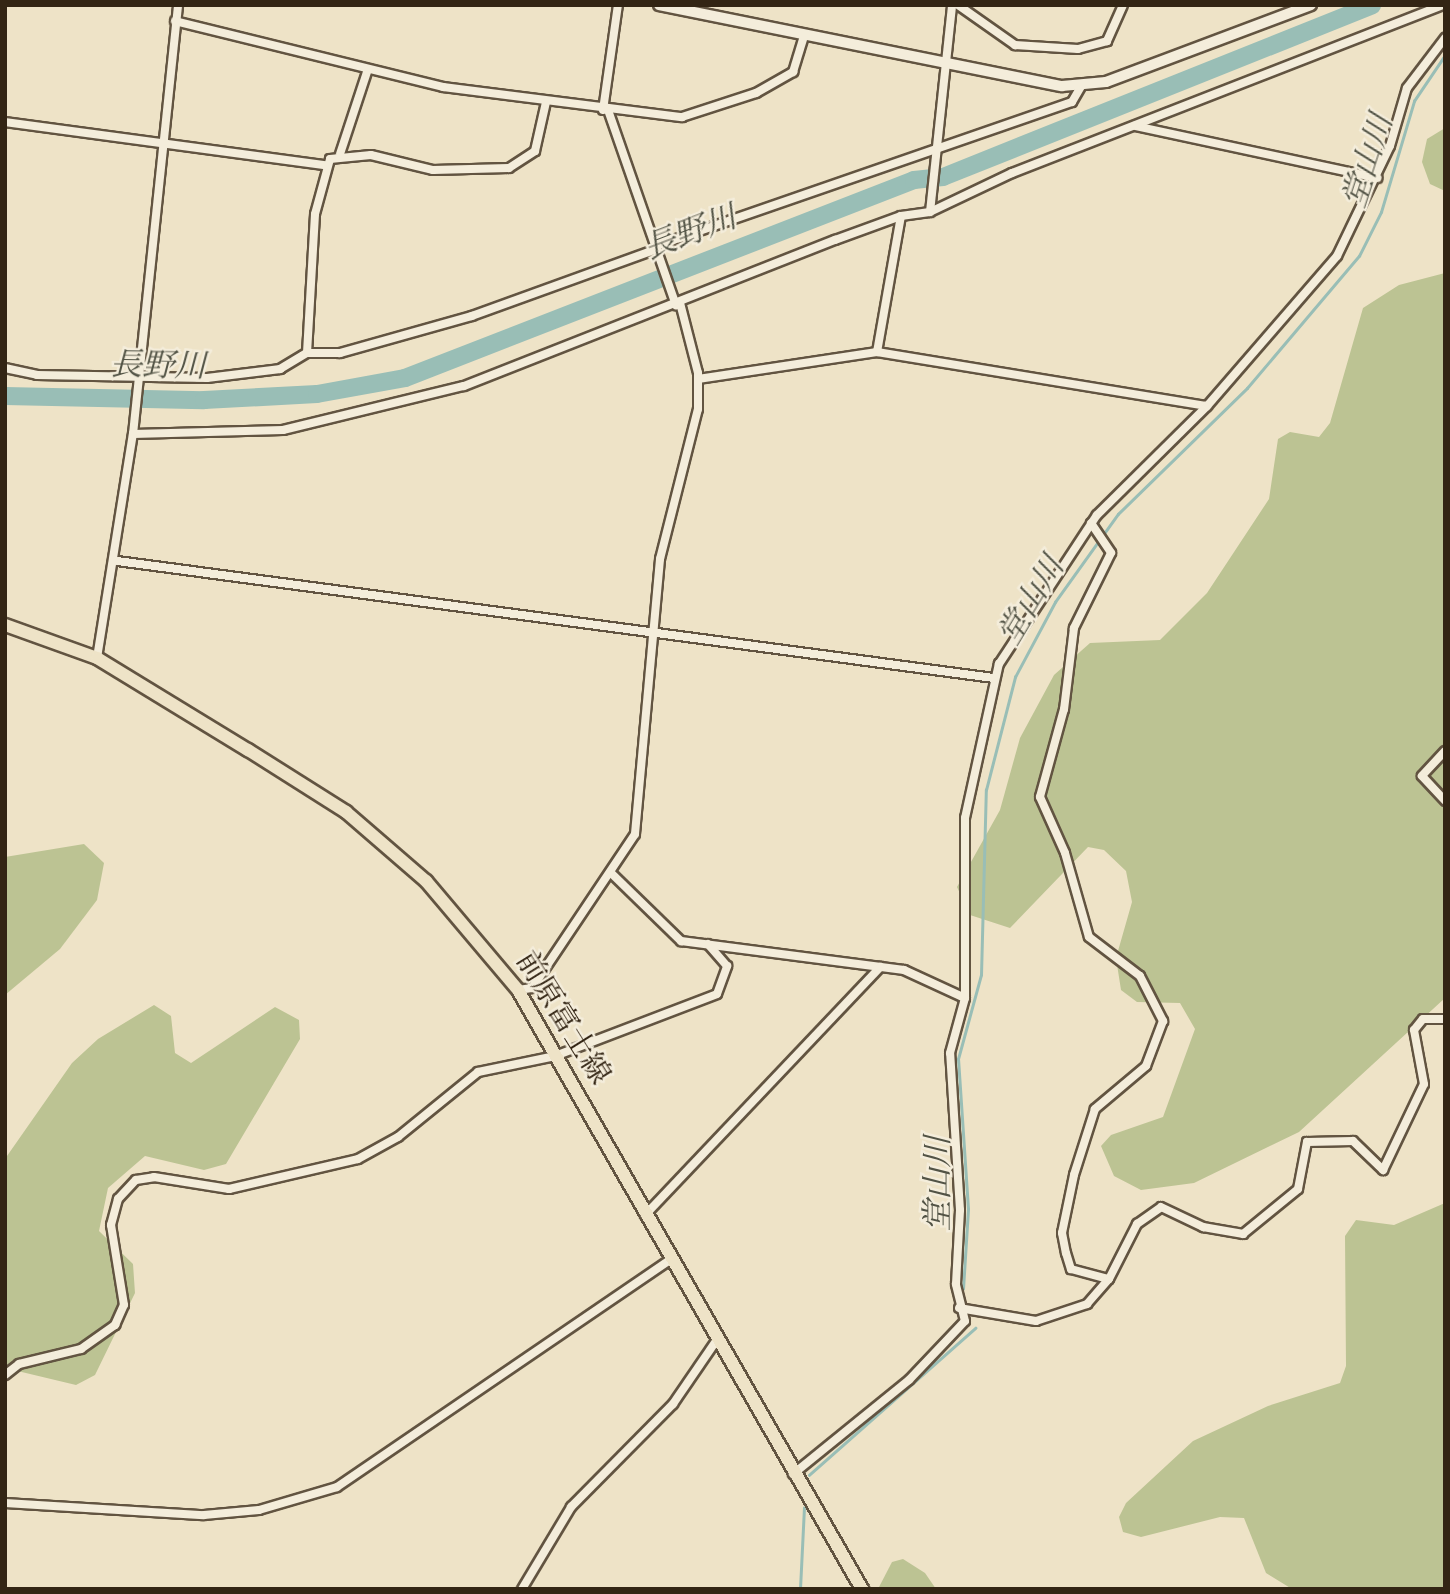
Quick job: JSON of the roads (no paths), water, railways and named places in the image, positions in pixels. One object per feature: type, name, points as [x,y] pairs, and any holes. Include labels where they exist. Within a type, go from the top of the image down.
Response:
[{"type":"main road","points":[[659,5],[947,66],[1082,85],[1131,74],[1311,5]]},
{"type":"main road","name":"前原富士線","points":[[5,625],[97,658],[346,812],[426,881],[518,990],[716,1340],[862,1589]]},
{"type":"street","points":[[97,658],[117,561],[134,434],[178,5]]},
{"type":"street","points":[[518,990],[531,988],[611,873],[638,821],[650,630],[666,523],[698,409],[698,379],[677,303],[605,110],[618,5]]},
{"type":"street","points":[[930,212],[952,5]]},
{"type":"street","points":[[958,5],[1015,45],[1078,49],[1107,41],[1123,5]]},
{"type":"street","points":[[134,434],[282,430],[365,414],[513,369],[901,216],[930,212],[1135,126],[1444,5]]},
{"type":"street","points":[[175,21],[368,69],[546,102],[682,117],[756,93],[793,72],[804,37]]},
{"type":"street","points":[[793,1474],[909,1380],[965,1321],[959,1308],[950,1053],[965,998],[965,818],[994,678],[1029,612],[1091,523],[1207,406],[1337,256],[1377,178],[1407,88],[1445,38]]},
{"type":"street","points":[[307,353],[315,214],[326,164],[340,154],[368,69]]},
{"type":"street","points":[[5,368],[140,379],[280,369],[307,353],[340,353],[472,316],[937,154],[1072,102],[1082,85]]},
{"type":"street","points":[[340,154],[433,170],[509,168],[537,146],[546,102]]},
{"type":"street","points":[[5,122],[326,164]]},
{"type":"street","points":[[1135,126],[1377,178]]},
{"type":"street","points":[[877,352],[901,216]]},
{"type":"street","points":[[698,379],[877,352],[1207,406]]},
{"type":"street","points":[[1091,523],[1111,553],[1074,628],[1065,709],[1040,797],[1065,853],[1089,937],[1140,976],[1163,1021],[1146,1066],[1095,1109],[1074,1175],[1062,1233],[1071,1269],[1109,1279]]},
{"type":"street","points":[[117,561],[994,678]]},
{"type":"street","points":[[1445,751],[1422,776],[1445,802]]},
{"type":"street","points":[[611,873],[681,941],[904,970],[965,998]]},
{"type":"street","points":[[5,1375],[19,1364],[91,1345],[120,1318],[124,1305],[111,1226],[118,1199],[136,1180],[153,1177],[229,1189],[358,1159],[398,1137],[478,1072],[555,1056],[717,994],[727,966],[708,944]]},
{"type":"street","points":[[645,1215],[880,967]]},
{"type":"street","points":[[959,1308],[1037,1321],[1063,1316],[1087,1304],[1109,1279],[1137,1224],[1161,1207],[1228,1235],[1244,1234],[1271,1216],[1303,1179],[1300,1158],[1307,1142],[1353,1141],[1383,1170],[1424,1084],[1414,1030],[1423,1019],[1445,1019]]},
{"type":"street","points":[[5,1503],[204,1515],[259,1510],[337,1487],[671,1259]]},
{"type":"street","points":[[522,1589],[571,1507],[673,1404],[716,1340]]},
{"type":"waterway","name":"長野川","points":[[5,396],[204,400],[317,394],[405,378],[914,180],[943,177],[1372,5]]},
{"type":"waterway","name":"堂山川","points":[[963,1289],[968,1209],[958,1059],[981,975],[986,790],[1015,677],[1055,602],[1118,514],[1247,388],[1359,256],[1381,212],[1414,101],[1445,55]]},
{"type":"waterway","name":"堂山川","points":[[809,1475],[975,1328]]},
{"type":"waterway","name":"堂山川","points":[[800,1589],[804,1508]]}]
